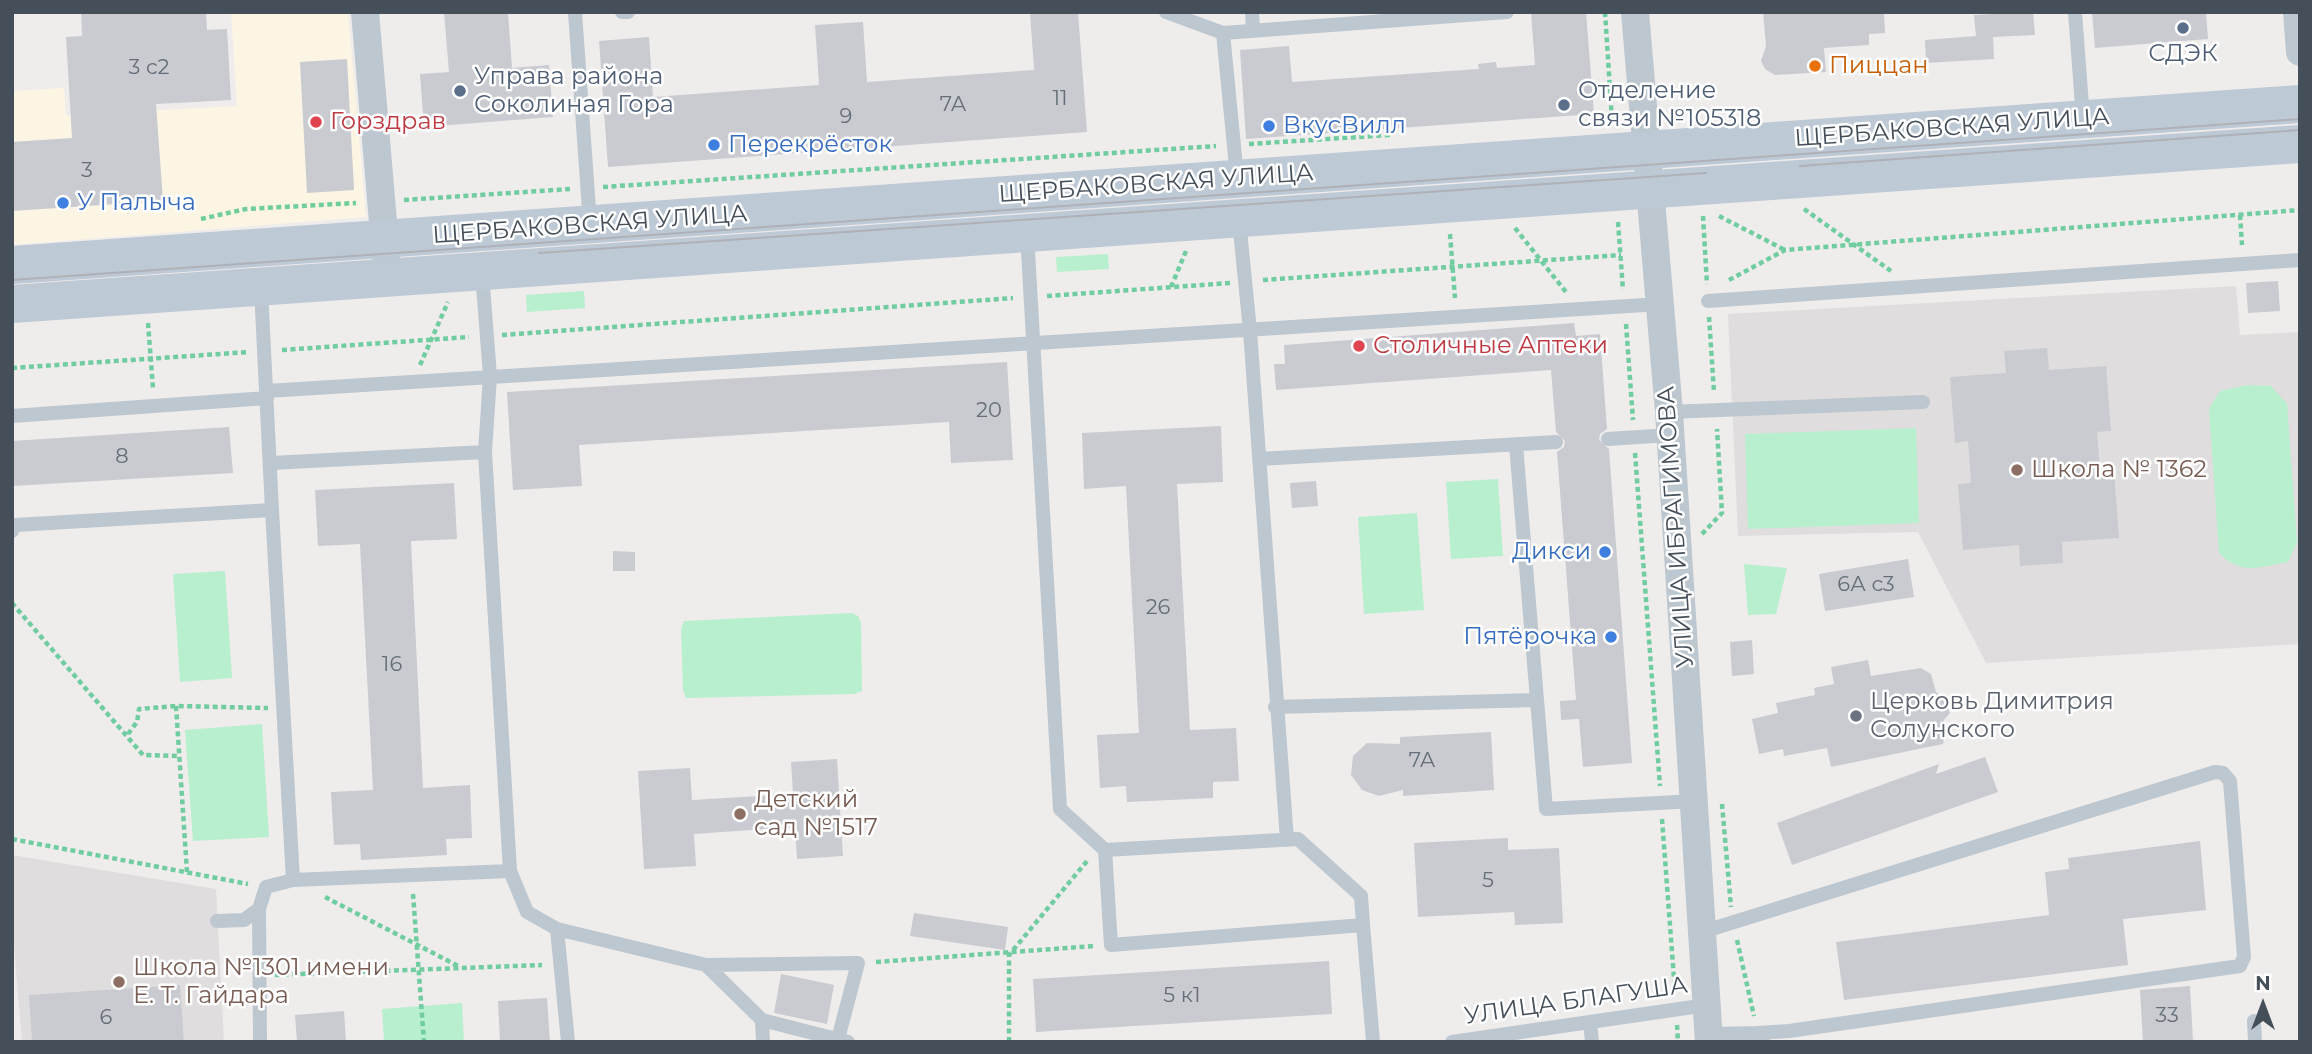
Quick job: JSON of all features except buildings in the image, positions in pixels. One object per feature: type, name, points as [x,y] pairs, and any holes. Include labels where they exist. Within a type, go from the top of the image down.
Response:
[{"type":"main road","name":"ЩЕРБАКОВСКАЯ УЛИЦА","points":[[12,265],[590,227],[1235,162],[1645,149],[2300,104]]},
{"type":"main road","name":"ЩЕРБАКОВСКАЯ УЛИЦА","points":[[12,304],[388,278],[467,282],[1027,232],[2300,144]]},
{"type":"street","points":[[365,12],[388,278]]},
{"type":"street","name":"УЛИЦА ИБРАГИМОВА","points":[[1635,12],[1670,424],[1708,802],[1702,933],[1709,1038]]},
{"type":"street","points":[[2297,12],[2300,52]]},
{"type":"lane","points":[[575,12],[590,227]]},
{"type":"lane","points":[[622,12],[628,12]]},
{"type":"lane","points":[[1166,12],[1223,33],[1507,12]]},
{"type":"lane","points":[[1251,12],[1253,31]]},
{"type":"lane","points":[[2075,12],[2083,118]]},
{"type":"lane","points":[[1223,33],[1235,162]]},
{"type":"lane","points":[[1238,217],[1250,331],[1275,708],[1287,840]]},
{"type":"lane","points":[[1027,232],[1036,342],[1060,809],[1102,848],[1111,945],[1363,925]]},
{"type":"lane","points":[[1708,301],[2300,260]]},
{"type":"lane","points":[[467,282],[488,336],[490,376],[485,452],[510,871],[527,912],[557,929],[706,965],[858,963],[843,1041],[762,1020],[706,965]]},
{"type":"lane","points":[[260,287],[293,880]]},
{"type":"lane","points":[[12,416],[490,376],[1661,304]]},
{"type":"lane","points":[[1608,439],[1634,438],[1715,409],[1923,402]]},
{"type":"lane","points":[[1259,459],[1556,442]]},
{"type":"lane","points":[[1516,444],[1546,809],[1708,802]]},
{"type":"lane","points":[[271,463],[485,452]]},
{"type":"lane","points":[[12,531],[15,525],[272,510]]},
{"type":"lane","points":[[1275,708],[1537,700]]},
{"type":"lane","points":[[1702,933],[2215,772],[2223,773],[2230,781],[2244,957],[2240,966],[1761,1037],[1709,1038]]},
{"type":"lane","points":[[1102,848],[1298,839],[1361,896],[1373,1042]]},
{"type":"lane","points":[[260,1042],[259,909],[266,887],[293,880],[510,871]]},
{"type":"lane","points":[[218,921],[244,920],[259,909]]},
{"type":"lane","points":[[557,929],[568,1042]]},
{"type":"lane","name":"УЛИЦА БЛАГУША","points":[[1452,1042],[1707,1005]]},
{"type":"lane","points":[[762,1020],[763,1042]]},
{"type":"lane","points":[[2254,1021],[2255,1042]]},
{"type":"lane","points":[[1590,1022],[1592,1042]]},
{"type":"path","points":[[1599,121],[1612,120],[1605,12]]},
{"type":"path","points":[[393,201],[588,188],[1235,162],[1396,134]]},
{"type":"path","points":[[1796,203],[1915,288]]},
{"type":"path","points":[[1703,208],[1708,291],[1785,250],[2300,210]]},
{"type":"path","points":[[1618,214],[1678,1042]]},
{"type":"path","points":[[1715,214],[1785,250]]},
{"type":"path","points":[[2241,215],[2243,263]]},
{"type":"path","points":[[1510,222],[1579,310]]},
{"type":"path","points":[[1450,226],[1456,317]]},
{"type":"path","points":[[12,368],[1621,255]]},
{"type":"path","points":[[412,382],[431,340],[467,282]]},
{"type":"path","points":[[1701,535],[1722,513],[1708,301]]},
{"type":"path","points":[[148,316],[154,406]]},
{"type":"path","points":[[12,603],[128,734],[143,755],[177,756]]},
{"type":"path","points":[[128,734],[136,722],[139,709],[176,706],[282,708]]},
{"type":"path","points":[[176,706],[177,756],[187,873]]},
{"type":"path","points":[[1708,802],[1733,923],[1761,1037]]},
{"type":"path","points":[[12,839],[266,887]]},
{"type":"path","points":[[1009,1042],[1009,955],[1102,848]]},
{"type":"path","points":[[411,875],[419,947],[424,1042]]},
{"type":"path","points":[[293,880],[460,968]]},
{"type":"path","points":[[858,963],[1009,955],[1111,945]]},
{"type":"path","points":[[259,976],[561,965]]},
{"type":"shaded area","points":[[231,12],[348,12],[366,217],[12,245],[12,91],[64,88],[66,115],[237,106]]},
{"type":"shaded area","name":"Школа № 1362","points":[[2236,286],[2240,335],[2300,332],[2300,644],[1986,663],[1918,532],[1738,536],[1728,314]]},
{"type":"shaded area","name":"Школа №1301 имени Е. Т. Гайдара","points":[[12,855],[216,889],[224,1042],[22,1042],[12,922]]},
{"type":"green space","points":[[1108,254],[1109,269],[1057,272],[1056,257]]},
{"type":"green space","points":[[584,291],[585,308],[527,312],[526,295]]},
{"type":"green space","points":[[2247,385],[2271,386],[2287,404],[2297,542],[2288,562],[2251,568],[2235,565],[2219,553],[2209,409],[2220,391]]},
{"type":"green space","points":[[1916,428],[1919,523],[1748,529],[1745,434]]},
{"type":"green space","points":[[1498,479],[1503,556],[1451,559],[1446,482]]},
{"type":"green space","points":[[1417,513],[1424,610],[1364,614],[1358,517]]},
{"type":"green space","points":[[1744,564],[1787,568],[1776,614],[1748,615]]},
{"type":"green space","points":[[225,571],[232,678],[180,682],[173,574]]},
{"type":"green space","points":[[852,613],[858,616],[861,623],[862,691],[854,694],[686,698],[683,690],[681,629],[684,621]]},
{"type":"green space","points":[[262,724],[269,837],[193,841],[185,730]]},
{"type":"green space","points":[[462,1003],[464,1042],[384,1042],[382,1009]]},
{"type":"tram line","points":[[12,280],[2300,119]]},
{"type":"tram line","points":[[1800,166],[2300,130]]},
{"type":"tram line","points":[[539,253],[1706,173]]},
{"type":"place","name":"СДЭК","points":[[2183,28]]},
{"type":"place","name":"Пиццан","points":[[1815,66]]},
{"type":"place","name":"Управа района Соколиная Гора","points":[[460,91]]},
{"type":"place","name":"Отделение связи №105318","points":[[1564,105]]},
{"type":"place","name":"Горздрав","points":[[316,122]]},
{"type":"place","name":"ВкусВилл","points":[[1269,126]]},
{"type":"place","name":"Перекрёсток","points":[[714,145]]},
{"type":"place","name":"У Палыча","points":[[63,203]]},
{"type":"place","name":"Столичные Аптеки","points":[[1359,346]]},
{"type":"place","name":"Школа № 1362","points":[[2017,470]]},
{"type":"place","name":"Дикси","points":[[1605,552]]},
{"type":"place","name":"Пятёрочка","points":[[1611,637]]},
{"type":"place","name":"Церковь Димитрия Солунского","points":[[1856,716]]},
{"type":"place","name":"Детский сад №1517","points":[[740,814]]},
{"type":"place","name":"Школа №1301 имени Е. Т. Гайдара","points":[[119,982]]}]
